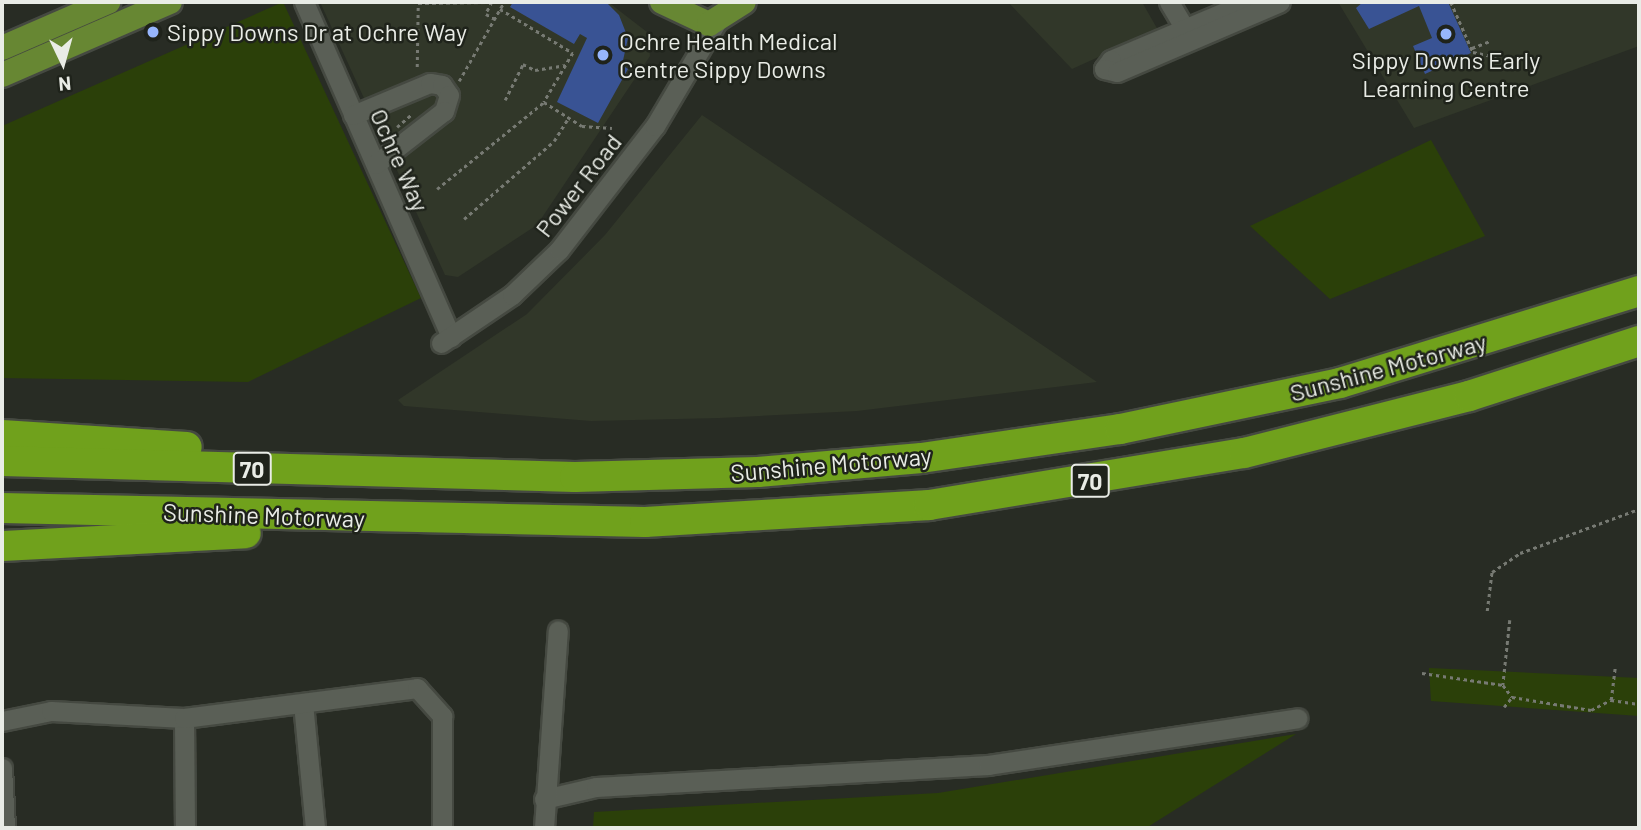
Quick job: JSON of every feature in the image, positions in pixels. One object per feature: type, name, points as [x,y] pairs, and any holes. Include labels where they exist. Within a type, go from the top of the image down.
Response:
[{"type":"highway","name":"Sunshine Motorway","points":[[2,461],[501,476],[758,472],[1009,447],[1340,383],[1639,291]]},
{"type":"highway","name":"Sunshine Motorway","points":[[2,508],[645,522],[929,505],[1244,453],[1469,396],[1639,341]]},
{"type":"highway","points":[[2,435],[485,464],[501,476]]},
{"type":"highway","points":[[2,546],[318,530],[349,517]]},
{"type":"main road","points":[[2,48],[108,2]]},
{"type":"main road","points":[[2,75],[170,2]]},
{"type":"main road","points":[[662,2],[696,22],[716,9],[744,2]]},
{"type":"street","name":"Ochre Way","points":[[304,2],[376,164],[446,340]]},
{"type":"street","points":[[1169,2],[1188,34]]},
{"type":"street","points":[[1188,34],[1248,2]]},
{"type":"street","points":[[1188,34],[1280,2]]},
{"type":"street","name":"Power Road","points":[[446,340],[538,272],[582,223],[668,106],[716,9]]},
{"type":"street","points":[[353,115],[430,83],[449,95],[444,111],[376,164]]},
{"type":"street","points":[[544,828],[558,631]]},
{"type":"street","points":[[2,721],[51,711],[184,718],[417,688],[442,716],[442,828]]},
{"type":"street","points":[[303,703],[315,828]]},
{"type":"street","points":[[184,718],[185,828]]},
{"type":"street","points":[[544,799],[596,787],[988,765],[1297,718]]},
{"type":"street","points":[[2,768],[5,828]]},
{"type":"path","points":[[8,2],[26,2]]},
{"type":"path","points":[[417,67],[418,2],[486,2]]},
{"type":"path","points":[[492,2],[486,13],[495,19]]},
{"type":"path","points":[[1451,2],[1472,48],[1496,57]]},
{"type":"path","points":[[437,189],[515,120],[524,124],[544,102],[573,53],[500,9]]},
{"type":"path","points":[[1472,48],[1490,41]]},
{"type":"path","points":[[505,100],[523,64],[535,70],[566,65]]},
{"type":"path","points":[[544,102],[582,126],[612,128]]},
{"type":"path","points":[[464,219],[554,141],[569,117]]},
{"type":"path","points":[[1487,611],[1492,572],[1520,553],[1639,509]]},
{"type":"path","points":[[1510,620],[1503,685],[1512,697],[1591,710],[1611,700],[1639,704]]},
{"type":"path","points":[[1611,700],[1615,668]]},
{"type":"path","points":[[1422,673],[1503,685]]},
{"type":"path","points":[[1504,706],[1512,697]]},
{"type":"shaded area","points":[[320,2],[608,2],[647,32],[650,56],[537,225],[458,277],[445,275]]},
{"type":"shaded area","points":[[1008,2],[1142,2],[1158,30],[1072,69]]},
{"type":"shaded area","points":[[1338,2],[1639,2],[1639,46],[1414,128]]},
{"type":"shaded area","points":[[702,115],[1097,382],[857,411],[719,418],[591,421],[404,406],[398,400],[527,314],[605,235]]},
{"type":"green space","points":[[283,2],[421,298],[248,382],[2,378],[2,126]]},
{"type":"green space","points":[[1431,140],[1485,236],[1330,299],[1250,226]]},
{"type":"green space","points":[[1429,668],[1639,678],[1639,716],[1431,701]]},
{"type":"green space","points":[[1296,734],[1146,828],[593,828],[594,812],[938,793]]},
{"type":"building","name":"Ochre Health Medical Centre Sippy Downs","points":[[513,2],[606,2],[619,15],[628,38],[622,65],[628,69],[598,123],[557,102],[587,38],[580,34],[574,44],[510,7]]},
{"type":"building","name":"Sippy Downs Early Learning Centre","points":[[1363,2],[1448,2],[1471,53],[1425,74],[1413,46],[1432,38],[1419,6],[1369,29],[1356,8]]},
{"type":"place","name":"Sippy Downs Dr at Ochre Way","points":[[153,32]]},
{"type":"place","name":"Sippy Downs Early Learning Centre","points":[[1446,34]]},
{"type":"place","name":"Ochre Health Medical Centre Sippy Downs","points":[[603,55]]}]
